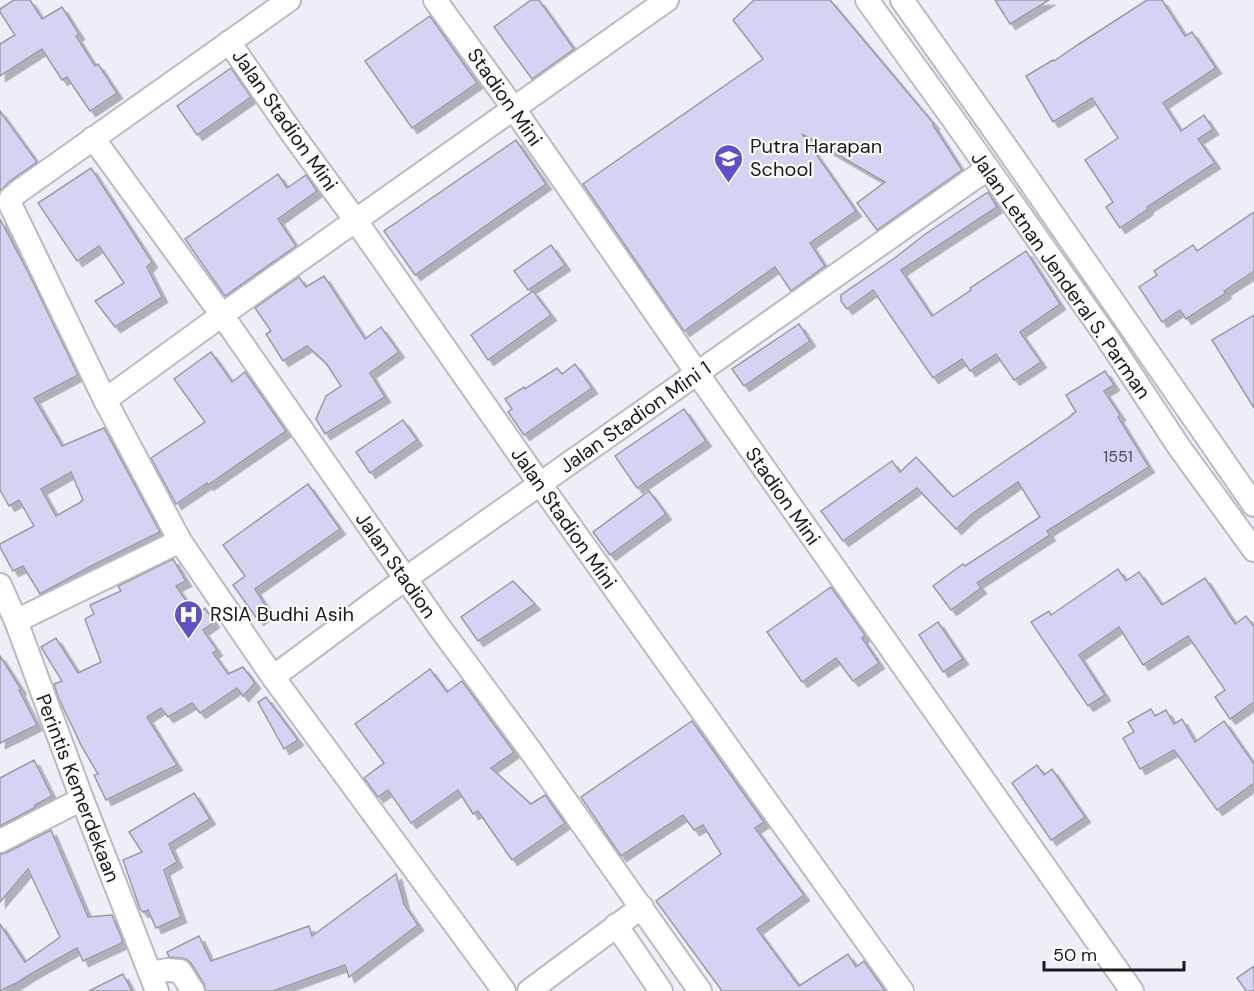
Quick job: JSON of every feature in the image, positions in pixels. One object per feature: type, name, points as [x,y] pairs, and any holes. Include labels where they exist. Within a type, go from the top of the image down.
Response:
[{"type":"street","points":[[289,0],[18,192],[11,198],[11,206],[105,399],[180,541],[273,677],[504,991]]},
{"type":"street","name":"Stadion Mini","points":[[435,0],[514,109],[1132,991]]},
{"type":"street","points":[[105,399],[668,0]]},
{"type":"street","name":"Jalan Letnan Jenderal S. Parman","points":[[867,0],[979,175],[1106,336],[1179,447],[1254,550]]},
{"type":"street","name":"Jalan Letnan Jenderal S. Parman","points":[[902,0],[1254,505]]},
{"type":"street","name":"Jalan Stadion Mini","points":[[230,42],[540,484],[902,991]]},
{"type":"street","name":"Jalan Stadion","points":[[93,138],[222,315],[405,579],[700,991]]},
{"type":"street","name":"Jalan Stadion Mini 1","points":[[273,677],[405,579],[979,175]]},
{"type":"street","points":[[15,621],[180,541]]},
{"type":"street","name":"Perintis Kemerdekaan","points":[[0,585],[153,982]]},
{"type":"street","points":[[0,841],[82,799]]},
{"type":"street","points":[[529,991],[642,907]]},
{"type":"street","points":[[616,925],[661,991]]},
{"type":"street","points":[[153,982],[167,969],[180,971],[193,991]]},
{"type":"building","points":[[14,0],[30,0],[42,19],[62,7],[79,34],[76,36],[95,66],[98,64],[117,93],[90,111],[67,77],[62,80],[42,49],[0,76],[0,44],[15,35],[0,9]]},
{"type":"building","points":[[531,0],[539,0],[574,49],[532,79],[494,27]]},
{"type":"building","points":[[754,0],[830,0],[934,124],[962,170],[877,230],[857,203],[885,182],[802,134],[856,211],[810,243],[825,266],[791,291],[775,267],[684,331],[583,184],[763,59],[733,20]]},
{"type":"building","points":[[995,0],[1049,0],[1010,24]]},
{"type":"building","points":[[1147,0],[1162,0],[1185,36],[1192,32],[1216,68],[1163,103],[1181,131],[1204,115],[1213,129],[1198,139],[1215,163],[1147,207],[1148,209],[1120,228],[1106,207],[1113,202],[1085,160],[1118,138],[1092,98],[1053,122],[1026,76],[1054,61]]},
{"type":"building","points":[[430,16],[477,83],[412,128],[365,61]]},
{"type":"building","points":[[231,68],[251,97],[197,135],[177,106]]},
{"type":"building","points":[[0,111],[37,162],[0,191]]},
{"type":"building","points":[[516,140],[546,184],[415,275],[384,231]]},
{"type":"building","points":[[91,168],[152,262],[147,267],[162,297],[115,327],[95,301],[124,283],[99,246],[77,261],[38,203]]},
{"type":"building","points":[[278,174],[287,188],[306,175],[317,191],[278,219],[296,246],[225,296],[185,239]]},
{"type":"building","points":[[988,192],[997,207],[901,270],[932,316],[1026,251],[1060,304],[1020,332],[1041,362],[1014,380],[996,354],[970,371],[962,359],[933,378],[873,290],[847,309],[841,301],[841,295]]},
{"type":"building","points":[[1254,212],[1254,271],[1224,291],[1226,293],[1186,319],[1180,310],[1162,322],[1139,287],[1157,275],[1154,271],[1193,245],[1197,251]]},
{"type":"building","points":[[0,219],[78,375],[34,398],[62,446],[104,428],[160,532],[40,594],[23,566],[13,571],[0,547],[0,544],[34,526],[19,500],[9,506],[0,490]],"holes":[[[71,472],[83,500],[56,516],[41,489]]]},
{"type":"building","points":[[551,245],[565,265],[528,290],[514,271]]},
{"type":"building","points":[[324,276],[365,339],[381,327],[399,352],[370,373],[385,397],[325,434],[316,419],[326,396],[341,386],[326,363],[307,346],[283,361],[266,334],[271,331],[255,308],[299,277],[306,287]]},
{"type":"building","points":[[533,291],[551,315],[488,360],[471,335]]},
{"type":"building","points":[[1254,315],[1254,408],[1212,340]]},
{"type":"building","points":[[799,324],[810,341],[744,386],[732,369]]},
{"type":"building","points":[[211,352],[232,382],[245,372],[286,431],[208,485],[207,483],[176,504],[151,458],[205,422],[174,379]]},
{"type":"building","points":[[575,364],[592,388],[524,435],[508,412],[512,409],[505,399],[557,368],[562,374]]},
{"type":"building","points":[[1105,371],[1114,385],[1104,391],[1149,467],[1047,531],[1050,535],[977,583],[981,588],[951,610],[933,586],[963,564],[965,566],[1040,517],[1018,482],[972,514],[956,529],[917,488],[843,541],[821,511],[892,461],[900,472],[916,457],[953,497],[1076,412],[1066,395]]},
{"type":"building","points":[[684,409],[706,441],[637,488],[615,456]]},
{"type":"building","points":[[403,420],[417,440],[370,473],[356,452]]},
{"type":"building","points":[[308,484],[340,529],[255,589],[269,611],[258,620],[233,585],[245,576],[223,545]]},
{"type":"building","points":[[649,491],[666,514],[610,555],[593,532]]},
{"type":"building","points":[[173,559],[186,581],[176,586],[196,615],[205,608],[214,622],[203,630],[217,650],[213,653],[228,674],[243,667],[255,683],[243,696],[237,688],[200,713],[192,703],[168,717],[161,708],[147,717],[177,765],[106,800],[94,775],[98,774],[59,699],[54,684],[62,681],[41,647],[56,638],[78,673],[101,662],[85,619],[94,614],[90,605],[121,591],[118,586]]},
{"type":"building","points":[[1118,569],[1126,581],[1139,572],[1162,605],[1205,578],[1235,624],[1246,616],[1254,627],[1254,702],[1230,719],[1215,697],[1225,690],[1188,636],[1143,665],[1119,627],[1079,655],[1105,695],[1088,706],[1031,622],[1049,611],[1051,615]]},
{"type":"building","points":[[513,581],[535,604],[478,641],[461,617]]},
{"type":"building","points":[[831,587],[865,635],[862,638],[879,663],[853,681],[836,658],[802,682],[767,632]]},
{"type":"building","points":[[938,622],[963,659],[943,672],[919,635]]},
{"type":"building","points":[[0,656],[21,689],[19,690],[37,725],[0,743]]},
{"type":"building","points":[[430,669],[447,692],[462,681],[514,752],[491,768],[531,804],[545,795],[565,823],[512,860],[478,811],[473,814],[458,790],[411,823],[388,790],[378,797],[364,778],[384,763],[355,724]]},
{"type":"building","points":[[266,697],[298,740],[284,749],[258,702]]},
{"type":"building","points":[[1151,709],[1155,716],[1166,710],[1174,724],[1182,719],[1195,742],[1224,721],[1254,764],[1254,783],[1217,810],[1174,750],[1140,769],[1123,738],[1134,732],[1128,722]]},
{"type":"building","points":[[692,721],[764,822],[755,828],[804,895],[757,929],[799,986],[848,954],[856,967],[864,961],[885,991],[722,991],[656,901],[721,854],[703,825],[694,830],[683,815],[621,856],[581,797]]},
{"type":"building","points":[[34,760],[52,796],[0,826],[0,778]]},
{"type":"building","points":[[1037,765],[1044,775],[1052,769],[1085,817],[1051,840],[1012,783]]},
{"type":"building","points":[[194,793],[210,819],[169,844],[177,862],[164,870],[181,917],[156,928],[148,910],[143,912],[140,909],[123,860],[142,852],[129,832]]},
{"type":"building","points":[[51,830],[88,917],[112,915],[122,943],[83,961],[77,948],[0,991],[0,924],[25,962],[60,937],[28,869],[0,902],[0,854]]},
{"type":"building","points":[[396,874],[404,904],[418,925],[349,977],[345,965],[273,991],[206,991],[191,963],[186,959],[169,957],[167,952],[199,936],[211,961],[309,926],[312,936]]},
{"type":"building","points":[[1254,966],[1254,991],[1246,991],[1237,978]]},
{"type":"building","points":[[123,974],[132,991],[89,991]]},
{"type":"place","name":"Putra Harapan School","points":[[729,184]]},
{"type":"place","name":"RSIA Budhi Asih","points":[[189,640]]}]
